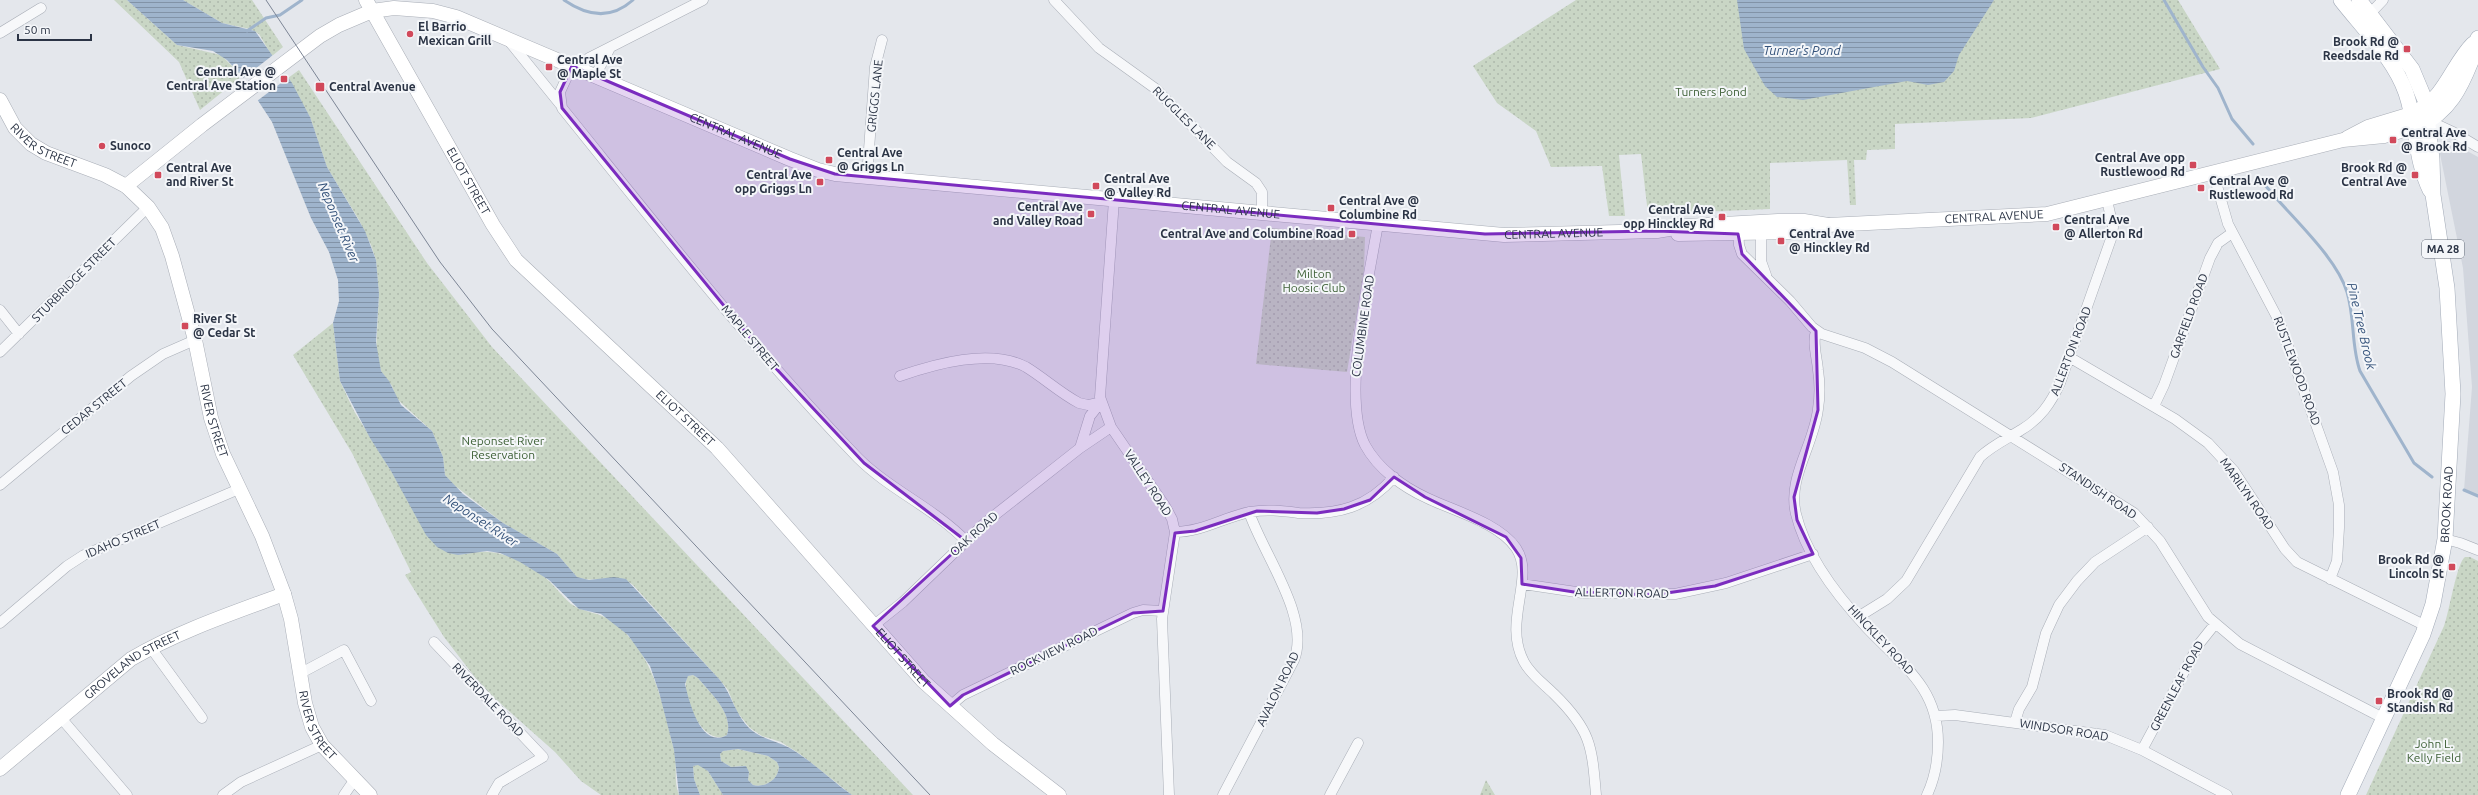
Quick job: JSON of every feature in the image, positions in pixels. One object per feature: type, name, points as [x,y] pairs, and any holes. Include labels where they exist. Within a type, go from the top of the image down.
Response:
[{"type":"main road","name":"BROOK ROAD","points":[[2341,0],[2365,19],[2412,69],[2422,90],[2428,114],[2433,171],[2433,195],[2447,282],[2453,375],[2445,539],[2436,593],[2426,626],[2348,795]]},
{"type":"main road","name":"BROOK ROAD","points":[[2359,0],[2365,19],[2406,93],[2413,120],[2419,160],[2433,195]]},
{"type":"main road","points":[[2413,120],[2428,114],[2435,99],[2465,52],[2477,39]]},
{"type":"street","points":[[562,108],[560,92],[576,67],[589,58],[611,49],[703,0]]},
{"type":"street","name":"RUGGLES LANE","points":[[1054,0],[1099,48],[1156,89],[1227,162],[1256,183],[1262,192],[1262,213]]},
{"type":"street","points":[[2365,19],[2383,0]]},
{"type":"street","name":"CENTRAL AVENUE","points":[[126,186],[248,91],[327,32],[369,5],[440,12],[576,67],[802,164],[825,172],[1114,200],[1518,236],[1657,231],[1687,226],[1738,228],[1761,227],[1804,221],[1828,225],[2028,216],[2065,210],[2107,200],[2343,140],[2368,127],[2413,120]]},
{"type":"street","name":"ELIOT STREET","points":[[369,5],[489,218],[512,254],[720,451],[908,665],[950,706],[1004,754],[1059,795]]},
{"type":"street","points":[[0,33],[41,8]]},
{"type":"street","name":"MAPLE STREET","points":[[506,38],[669,240],[809,406],[871,469],[944,521],[966,541]]},
{"type":"street","name":"GRIGGS LANE","points":[[867,177],[875,67],[882,40]]},
{"type":"street","points":[[595,76],[603,58],[611,49]]},
{"type":"street","name":"RIVER STREET","points":[[0,100],[15,128],[34,146],[46,154],[105,175],[126,186],[148,207],[162,228],[168,244],[195,340],[211,418],[222,454],[262,536],[284,594],[301,673],[305,703],[312,727],[322,745],[370,795]]},
{"type":"street","points":[[2428,114],[2453,132],[2478,147]]},
{"type":"street","name":"RUSTLEWOOD ROAD","points":[[2213,172],[2232,233],[2279,321],[2333,472],[2338,499],[2339,528],[2337,561],[2330,579]]},
{"type":"street","name":"VALLEY ROAD","points":[[1114,200],[1101,402],[1111,427],[1165,506],[1172,519],[1175,532],[1162,611],[1169,795]]},
{"type":"street","name":"ALLERTON ROAD","points":[[1858,617],[1887,599],[1906,581],[1922,556],[1974,464],[1993,446],[2029,425],[2048,406],[2060,384],[2112,236],[2113,222],[2107,200]]},
{"type":"street","name":"STURBRIDGE STREET","points":[[0,352],[148,207]]},
{"type":"street","name":"COLUMBINE ROAD","points":[[1378,224],[1358,353],[1356,410],[1359,428],[1365,445],[1374,458],[1394,478],[1425,497],[1489,526],[1506,537],[1515,547],[1521,558],[1522,584],[1515,623],[1519,650],[1528,669],[1573,713],[1584,730],[1593,758],[1596,795]]},
{"type":"street","points":[[1761,227],[1761,261],[1766,275]]},
{"type":"street","points":[[1738,228],[1739,247],[1742,254],[1766,275],[1816,331]]},
{"type":"street","name":"GARFIELD ROAD","points":[[2154,406],[2164,385],[2210,258],[2218,243],[2232,233]]},
{"type":"street","points":[[0,310],[19,334]]},
{"type":"street","name":"STANDISH ROAD","points":[[1816,331],[1879,355],[2122,504],[2148,527],[2215,624],[2251,651],[2383,718]]},
{"type":"street","name":"HINCKLEY ROAD","points":[[1816,331],[1814,338],[1818,371],[1818,410],[1814,430],[1795,483],[1794,497],[1798,520],[1813,554],[1832,584],[1858,617],[1917,678],[1929,698],[1936,716],[1938,759],[1927,795]]},
{"type":"street","name":"CEDAR STREET","points":[[0,485],[148,364],[195,340]]},
{"type":"street","name":"MARILYN ROAD","points":[[2069,357],[2154,406],[2191,430],[2226,461],[2293,559],[2330,579],[2426,626]]},
{"type":"street","points":[[900,376],[954,361],[1004,360],[1026,368],[1079,403],[1088,405],[1101,402]]},
{"type":"street","points":[[1080,448],[1090,416],[1101,402]]},
{"type":"street","name":"OAK ROAD","points":[[873,626],[903,602],[989,519],[1080,448],[1111,427]]},
{"type":"street","points":[[1175,532],[1195,531],[1249,512],[1272,510],[1317,513],[1344,509],[1370,500],[1394,478]]},
{"type":"street","name":"IDAHO STREET","points":[[0,623],[67,566],[84,555],[239,489]]},
{"type":"street","name":"AVALON ROAD","points":[[1223,795],[1294,660],[1299,639],[1294,613],[1249,512]]},
{"type":"street","points":[[2015,722],[2019,709],[2032,687],[2046,633],[2059,605],[2092,565],[2148,527]]},
{"type":"street","points":[[2445,539],[2478,550]]},
{"type":"street","name":"ALLERTON ROAD","points":[[1522,584],[1583,593],[1675,594],[1726,583],[1813,554]]},
{"type":"street","name":"GROVELAND STREET","points":[[0,769],[103,681],[150,648],[284,594]]},
{"type":"street","name":"ROCKVIEW ROAD","points":[[950,706],[963,695],[1133,613],[1143,610],[1162,611]]},
{"type":"street","name":"GREENLEAF ROAD","points":[[2142,750],[2199,644],[2215,624]]},
{"type":"street","name":"RIVERDALE ROAD","points":[[434,642],[542,757],[499,783],[492,795]]},
{"type":"street","points":[[150,648],[202,718]]},
{"type":"street","points":[[301,673],[344,650],[371,701]]},
{"type":"street","name":"WINDSOR ROAD","points":[[1936,716],[1956,714],[2097,733],[2142,750],[2227,795]]},
{"type":"street","points":[[61,718],[127,795]]},
{"type":"street","points":[[1330,795],[1358,742]]},
{"type":"street","points":[[223,795],[241,782],[322,745]]},
{"type":"street","points":[[344,795],[355,779]]},
{"type":"highlighted area","points":[[572,66],[790,159],[835,174],[1485,234],[1657,231],[1738,234],[1742,254],[1816,331],[1818,410],[1794,497],[1797,520],[1813,554],[1715,586],[1653,595],[1574,592],[1522,584],[1521,558],[1506,537],[1425,497],[1394,477],[1370,500],[1344,509],[1317,513],[1257,511],[1195,531],[1175,533],[1163,611],[1133,613],[963,695],[950,706],[873,626],[966,541],[864,463],[770,362],[562,108],[560,92]]},
{"type":"shaded area","points":[[2449,141],[2478,157],[2478,496],[2464,490],[2472,387],[2463,268],[2439,149],[2443,143]]},
{"type":"green space","points":[[114,0],[127,0],[177,45],[221,55],[242,76],[200,110],[179,62]]},
{"type":"green space","points":[[183,0],[252,0],[283,47],[272,56],[259,34],[250,29],[222,23]]},
{"type":"green space","name":"Turners Pond","points":[[1576,0],[2178,0],[2220,69],[2031,118],[1895,124],[1895,149],[1867,150],[1866,160],[1854,160],[1856,205],[1850,205],[1847,160],[1770,163],[1770,209],[1648,214],[1641,154],[1619,155],[1625,216],[1609,216],[1602,166],[1551,167],[1536,131],[1497,103],[1473,66]]},
{"type":"green space","name":"Neponset River Reservation","points":[[299,70],[427,263],[492,347],[913,795],[852,795],[800,754],[781,742],[762,736],[750,728],[737,712],[728,690],[720,680],[633,585],[626,581],[613,578],[592,580],[577,577],[557,554],[503,523],[454,485],[445,475],[443,457],[432,431],[397,399],[392,386],[381,371],[376,353],[379,294],[376,260],[371,245],[359,220],[327,167],[310,117],[288,78]]},
{"type":"green space","name":"Milton Hoosic Club","points":[[1272,228],[1365,237],[1364,270],[1347,372],[1256,364]]},
{"type":"green space","points":[[333,323],[340,381],[354,411],[391,471],[458,555],[488,552],[504,555],[521,562],[550,582],[571,604],[603,616],[613,622],[627,634],[638,648],[647,663],[654,680],[665,714],[675,756],[676,784],[679,795],[601,795],[581,781],[555,752],[484,689],[444,637],[405,575],[411,572],[352,453],[293,355]]},
{"type":"green space","name":"John L. Kelly Field","points":[[2465,557],[2470,557],[2478,561],[2478,795],[2366,795],[2444,626],[2459,568]]},
{"type":"green space","points":[[693,675],[698,678],[709,690],[724,711],[728,727],[727,735],[718,737],[709,734],[701,727],[695,717],[686,694],[688,676]]},
{"type":"green space","points":[[737,749],[768,756],[777,762],[779,767],[776,776],[766,784],[758,786],[753,785],[748,780],[749,772],[743,766],[731,767],[721,761],[720,754],[723,751]]},
{"type":"green space","points":[[698,764],[708,771],[723,795],[700,795],[694,779],[693,766]]},
{"type":"green space","points":[[1486,780],[1495,795],[1480,795]]},
{"type":"water","name":"Neponset River","points":[[127,0],[183,0],[222,23],[255,31],[292,83],[310,117],[327,167],[365,231],[376,260],[379,294],[376,342],[381,371],[389,381],[401,405],[432,431],[443,457],[445,475],[463,494],[503,523],[557,554],[577,577],[589,580],[614,577],[626,579],[720,680],[728,692],[740,717],[753,732],[793,750],[852,795],[723,795],[708,771],[698,765],[693,766],[694,779],[700,795],[679,795],[674,750],[659,692],[650,666],[628,635],[601,614],[579,609],[549,580],[520,562],[500,553],[487,551],[458,555],[448,553],[437,547],[426,535],[391,471],[370,438],[340,381],[333,323],[339,301],[338,280],[329,252],[311,218],[272,122],[242,76],[227,60],[213,51],[177,45]],"holes":[[[693,675],[698,678],[709,690],[724,711],[727,719],[727,735],[718,738],[710,736],[703,730],[698,722],[693,712],[685,684],[688,676]],[[738,749],[768,756],[777,762],[779,767],[776,776],[766,784],[758,786],[753,785],[748,780],[749,772],[746,766],[731,767],[721,761],[720,754],[723,751]]]},
{"type":"water","name":"Turner's Pond","points":[[1737,0],[1994,0],[1959,55],[1954,71],[1944,82],[1928,85],[1907,81],[1803,100],[1777,97],[1765,86],[1744,49]]},
{"type":"pier","points":[[273,55],[289,77],[257,101],[242,79]]},
{"type":"waterway","name":"Pine Tree Brook","points":[[247,31],[266,18],[280,15],[302,0]]},
{"type":"waterway","name":"Pine Tree Brook","points":[[564,0],[581,10],[599,14],[616,11],[633,0]]},
{"type":"waterway","name":"Pine Tree Brook","points":[[2164,0],[2203,67],[2218,88],[2232,119],[2253,144]]},
{"type":"waterway","name":"Pine Tree Brook","points":[[2265,185],[2311,236],[2333,264],[2347,292],[2351,312],[2355,352],[2360,371],[2414,463],[2432,477]]},
{"type":"waterway","name":"Pine Tree Brook","points":[[2464,490],[2478,496]]},
{"type":"tram line","points":[[266,0],[440,262],[492,329],[930,795]]},
{"type":"place","name":"El Barrio Mexican Grill","points":[[410,34]]},
{"type":"place","name":"Brook Rd @ Reedsdale Rd","points":[[2407,49]]},
{"type":"place","name":"Central Ave @ Maple St","points":[[549,67]]},
{"type":"place","name":"Central Ave @ Central Ave Station","points":[[284,79]]},
{"type":"place","name":"Central Avenue","points":[[320,87]]},
{"type":"place","name":"Central Ave @ Brook Rd","points":[[2393,140]]},
{"type":"place","name":"Sunoco","points":[[102,146]]},
{"type":"place","name":"Central Ave @ Griggs Ln","points":[[829,160]]},
{"type":"place","name":"Central Ave opp Rustlewood Rd","points":[[2193,165]]},
{"type":"place","name":"Central Ave and River St","points":[[158,175]]},
{"type":"place","name":"Brook Rd @ Central Ave","points":[[2415,175]]},
{"type":"place","name":"Central Ave opp Griggs Ln","points":[[820,182]]},
{"type":"place","name":"Central Ave @ Valley Rd","points":[[1096,186]]},
{"type":"place","name":"Central Ave @ Rustlewood Rd","points":[[2201,188]]},
{"type":"place","name":"Central Ave @ Columbine Rd","points":[[1331,208]]},
{"type":"place","name":"Central Ave and Valley Road","points":[[1091,214]]},
{"type":"place","name":"Central Ave opp Hinckley Rd","points":[[1722,217]]},
{"type":"place","name":"Central Ave @ Allerton Rd","points":[[2056,227]]},
{"type":"place","name":"Central Ave and Columbine Road","points":[[1352,234]]},
{"type":"place","name":"Central Ave @ Hinckley Rd","points":[[1781,241]]},
{"type":"place","name":"River St @ Cedar St","points":[[185,326]]},
{"type":"place","name":"Brook Rd @ Lincoln St","points":[[2452,567]]},
{"type":"place","name":"Brook Rd @ Standish Rd","points":[[2379,701]]}]
